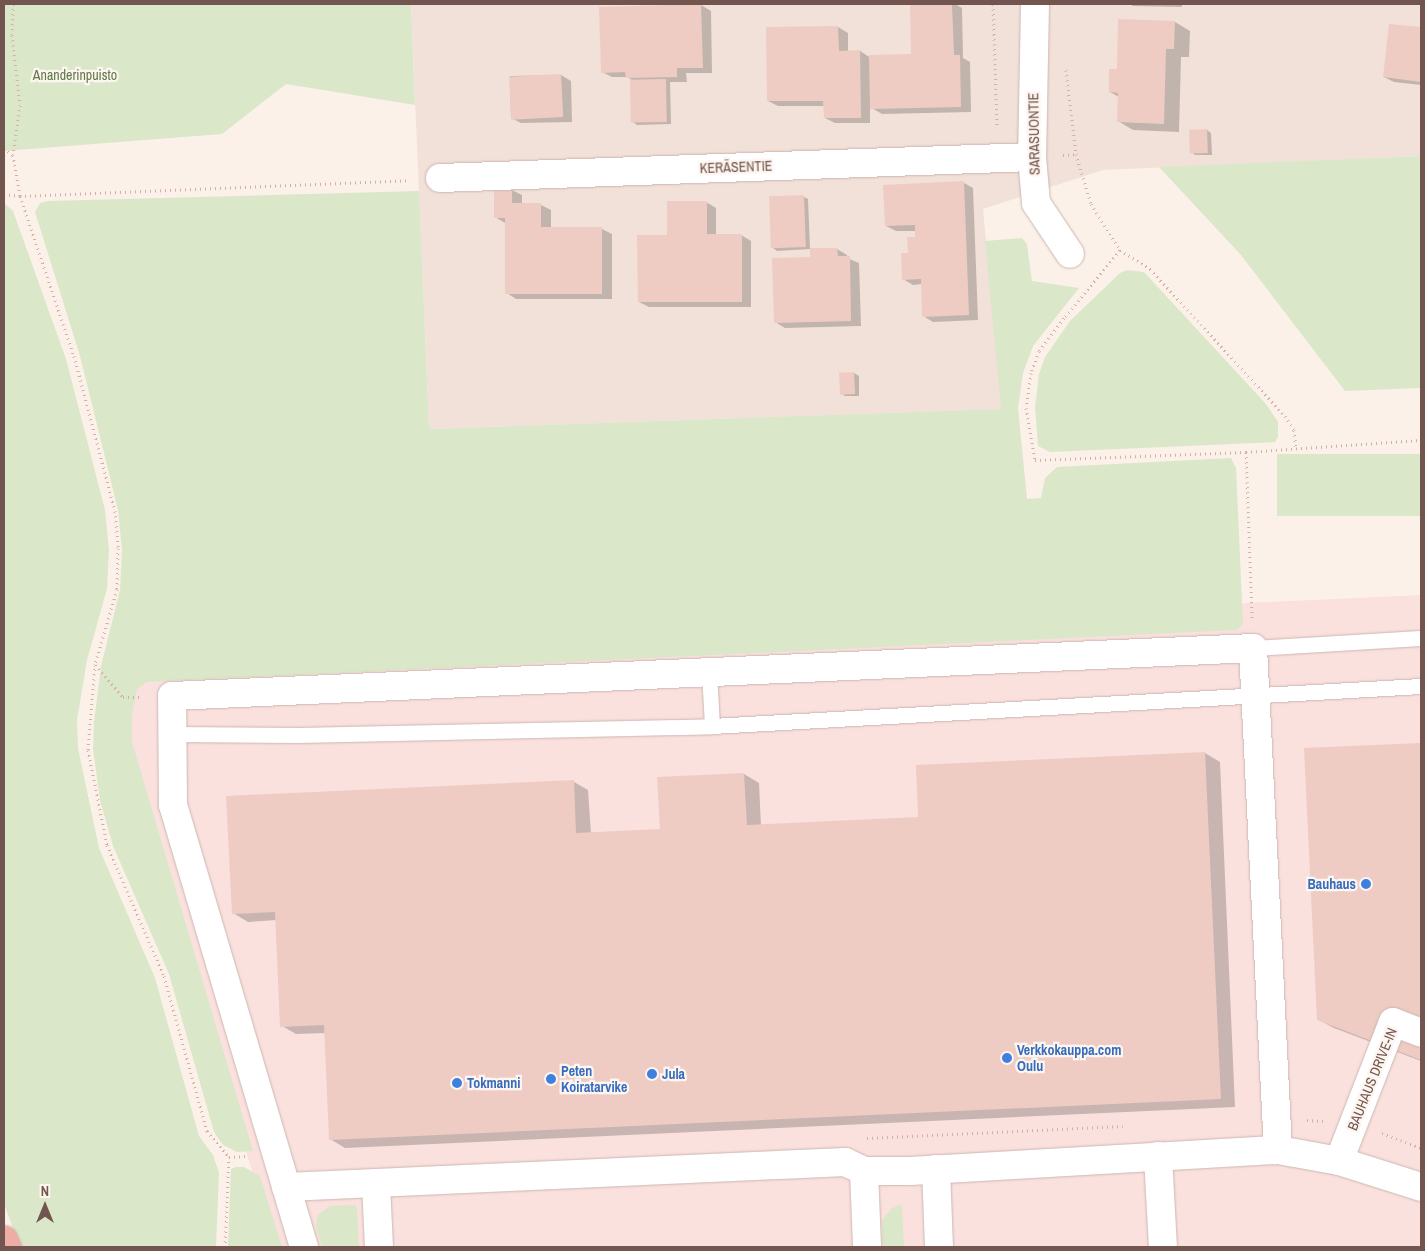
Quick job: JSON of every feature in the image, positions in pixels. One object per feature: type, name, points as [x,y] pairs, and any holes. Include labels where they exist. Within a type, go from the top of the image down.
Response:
[{"type":"highway","points":[[4,1240],[6,1247]]},
{"type":"street","name":"SARASUONTIE","points":[[1035,4],[1032,157],[1036,203],[1070,254]]},
{"type":"street","name":"KERÄSENTIE","points":[[440,178],[1032,157]]},
{"type":"street","points":[[304,1247],[275,1155],[173,806],[172,696],[1253,648],[1278,1150]]},
{"type":"street","name":"BAUHAUS DRIVE-IN","points":[[1339,1161],[1393,1022],[1421,1033]]},
{"type":"street","points":[[286,1188],[845,1162],[864,1172],[1278,1150],[1339,1161],[1421,1185]]},
{"type":"street","points":[[1158,1156],[1163,1247]]},
{"type":"street","points":[[936,1169],[940,1247]]},
{"type":"street","points":[[864,1172],[867,1247]]},
{"type":"street","points":[[376,1184],[379,1247]]},
{"type":"lane","points":[[1253,648],[1421,638]]},
{"type":"lane","points":[[709,672],[712,726]]},
{"type":"lane","points":[[172,734],[298,735],[712,726],[1421,686]]},
{"type":"path","points":[[13,4],[12,35],[20,104],[13,155],[20,196],[74,356],[115,511],[118,548],[117,589],[94,664],[88,750],[107,845],[164,976],[207,1131],[229,1157],[225,1247]]},
{"type":"path","points":[[993,4],[998,158]]},
{"type":"path","points":[[1065,61],[1076,154],[1091,204],[1120,250],[1150,269],[1285,416],[1294,430],[1296,448]]},
{"type":"path","points":[[4,148],[13,155]]},
{"type":"path","points":[[1032,157],[1076,154]]},
{"type":"path","points":[[4,194],[20,196],[440,178]]},
{"type":"path","points":[[1120,250],[1039,351],[1030,373],[1026,408],[1035,460],[1246,452],[1421,440]]},
{"type":"path","points":[[1246,452],[1253,648]]},
{"type":"path","points":[[94,664],[123,697],[172,696]]},
{"type":"path","points":[[1276,1118],[1354,1122],[1421,1148]]},
{"type":"path","points":[[859,1138],[1127,1126]]},
{"type":"path","points":[[229,1157],[275,1155]]},
{"type":"shaded area","points":[[411,4],[1421,4],[1421,156],[1103,170],[983,209],[1002,409],[429,429]]},
{"type":"shaded area","points":[[1421,595],[1421,1247],[275,1247],[119,729],[141,654]]},
{"type":"green space","name":"Ananderinpuisto","points":[[4,4],[411,4],[415,105],[286,84],[222,134],[4,151]]},
{"type":"green space","points":[[1421,156],[1421,388],[1345,391],[1241,255],[1159,167]]},
{"type":"green space","points":[[419,191],[429,429],[1001,409],[985,241],[1022,238],[1027,244],[1032,281],[1079,288],[1033,346],[1023,373],[1018,408],[1027,499],[1041,498],[1045,478],[1057,467],[1231,458],[1236,468],[1243,624],[1237,630],[147,682],[137,689],[132,716],[132,742],[253,1151],[237,1152],[223,1145],[214,1132],[169,974],[113,846],[100,800],[93,749],[94,722],[101,666],[120,590],[122,550],[118,510],[80,356],[35,212],[40,203],[48,201]]},
{"type":"green space","points":[[4,203],[13,211],[66,359],[105,510],[109,550],[107,589],[87,660],[77,720],[78,748],[99,848],[155,978],[199,1136],[213,1155],[219,1173],[216,1247],[20,1247],[4,1204]]},
{"type":"green space","points":[[1127,270],[1144,272],[1266,404],[1278,422],[1278,437],[1275,442],[1050,452],[1038,446],[1035,407],[1039,374],[1045,357],[1070,321],[1120,273]]},
{"type":"green space","points":[[1277,454],[1421,454],[1421,516],[1277,516]]},
{"type":"green space","points":[[244,1167],[260,1176],[282,1247],[228,1247],[231,1169]]},
{"type":"green space","points":[[355,1205],[357,1208],[359,1247],[322,1247],[316,1227],[318,1215],[330,1206]]},
{"type":"green space","points":[[902,1205],[904,1247],[882,1247],[882,1220],[892,1208]]},
{"type":"building","points":[[701,4],[703,68],[677,68],[677,77],[626,78],[625,72],[601,73],[599,7]]},
{"type":"building","points":[[910,4],[952,4],[954,55],[960,55],[961,107],[870,109],[869,55],[911,54]]},
{"type":"building","points":[[1118,19],[1175,21],[1174,49],[1166,49],[1164,124],[1117,122],[1118,93],[1109,92],[1109,69],[1117,69]]},
{"type":"building","points":[[1389,24],[1421,27],[1421,82],[1383,77]]},
{"type":"building","points":[[838,26],[839,51],[860,50],[861,118],[824,118],[823,101],[767,101],[766,27]]},
{"type":"building","points":[[561,74],[563,117],[511,120],[509,77]]},
{"type":"building","points":[[666,79],[667,122],[631,123],[630,80]]},
{"type":"building","points":[[1207,129],[1208,153],[1190,154],[1189,130]]},
{"type":"building","points":[[964,181],[969,315],[922,317],[921,279],[902,280],[901,253],[908,253],[907,237],[915,237],[915,225],[885,226],[883,185]]},
{"type":"building","points":[[494,188],[512,188],[512,203],[541,203],[541,227],[602,227],[602,294],[505,294],[505,218],[494,218]]},
{"type":"building","points":[[804,195],[806,247],[771,248],[769,196]]},
{"type":"building","points":[[667,201],[707,201],[707,234],[742,234],[742,302],[638,302],[637,235],[667,235]]},
{"type":"building","points":[[810,248],[837,248],[838,256],[850,256],[851,321],[774,323],[772,258],[810,257]]},
{"type":"building","points":[[854,372],[855,394],[840,395],[839,373]]},
{"type":"building","name":"Bauhaus","points":[[1421,743],[1421,1060],[1317,1020],[1304,748]]},
{"type":"building","points":[[1205,752],[1221,1099],[329,1140],[324,1025],[280,1027],[275,912],[232,914],[226,796],[574,780],[576,833],[660,829],[657,777],[744,773],[747,825],[918,817],[916,765]]},
{"type":"place","name":"Bauhaus","points":[[1366,884]]},
{"type":"place","name":"Verkkokauppa.com Oulu","points":[[1007,1058]]},
{"type":"place","name":"Jula","points":[[652,1074]]},
{"type":"place","name":"Peten Koiratarvike","points":[[551,1079]]},
{"type":"place","name":"Tokmanni","points":[[457,1083]]}]
